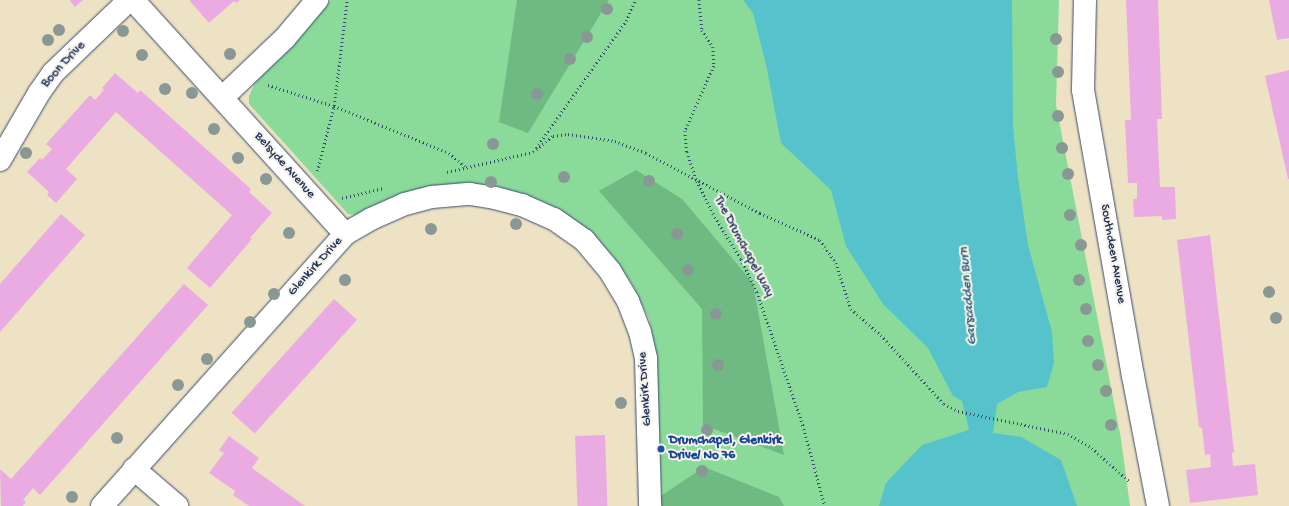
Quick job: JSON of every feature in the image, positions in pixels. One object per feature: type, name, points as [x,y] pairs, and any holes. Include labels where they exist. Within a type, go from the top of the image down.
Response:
[{"type":"street","name":"Boon Drive","points":[[0,160],[39,93],[53,73],[129,0]]},
{"type":"street","name":"Belsyde Avenue","points":[[133,0],[345,234]]},
{"type":"street","points":[[222,98],[245,78],[285,38],[317,0]]},
{"type":"street","name":"Southdeen Avenue","points":[[1085,0],[1083,90],[1131,368],[1158,506]]},
{"type":"street","name":"Glenkirk Drive","points":[[102,506],[345,234],[371,219],[405,204],[432,197],[470,194],[495,198],[522,205],[554,219],[584,240],[610,271],[628,301],[640,332],[646,359],[650,506]]},
{"type":"street","points":[[134,469],[177,506]]},
{"type":"path","points":[[310,194],[334,106],[347,0]]},
{"type":"path","points":[[635,0],[626,21],[534,152],[553,136],[568,134],[615,141],[646,153],[760,213],[820,240],[836,263],[851,309],[881,335],[940,400],[958,411],[1068,434],[1092,448],[1121,472],[1131,484]]},
{"type":"path","name":"The Drumchapel Way","points":[[699,0],[702,30],[713,47],[714,66],[707,85],[692,111],[685,131],[687,152],[714,217],[741,260],[760,299],[802,425],[825,506]]},
{"type":"path","points":[[245,78],[334,106],[449,153],[466,167],[470,194]]},
{"type":"green space","points":[[331,0],[1059,0],[1056,105],[1121,439],[1130,506],[662,506],[656,352],[649,319],[632,284],[613,256],[583,227],[525,197],[357,215],[348,214],[249,104],[249,96],[255,83]]},
{"type":"green space","points":[[517,0],[609,0],[528,133],[499,122]]},
{"type":"green space","points":[[636,170],[682,199],[753,283],[784,455],[703,425],[702,309],[599,191]]},
{"type":"green space","points":[[704,467],[779,497],[784,506],[662,506],[661,496]]},
{"type":"water","name":"Garscadden Burn","points":[[743,0],[1012,0],[1013,126],[1018,178],[1028,245],[1052,332],[1054,363],[1047,387],[1018,392],[997,404],[993,433],[1021,437],[1061,460],[1077,506],[879,506],[886,483],[922,445],[969,430],[962,401],[953,396],[928,348],[883,304],[846,246],[831,190],[781,143],[767,69],[753,13]]},
{"type":"building","points":[[83,0],[75,7],[70,1]]},
{"type":"building","points":[[189,0],[240,0],[236,3],[234,1],[209,23]]},
{"type":"building","points":[[1126,0],[1158,0],[1162,119],[1157,119],[1160,187],[1175,187],[1176,219],[1162,220],[1162,216],[1134,217],[1133,199],[1137,199],[1137,183],[1128,183],[1125,120],[1131,120]]},
{"type":"building","points":[[1269,0],[1289,0],[1289,38],[1277,40]]},
{"type":"building","points":[[1289,70],[1289,179],[1288,179],[1265,76]]},
{"type":"building","points":[[115,73],[138,93],[140,90],[149,98],[251,189],[249,192],[272,213],[210,288],[187,268],[232,215],[116,112],[66,169],[77,179],[56,203],[47,195],[49,192],[27,172],[40,158],[42,160],[52,149],[46,144],[90,95],[95,100],[104,90],[102,88]]},
{"type":"building","points":[[61,214],[85,235],[0,332],[0,284]]},
{"type":"building","points":[[1210,235],[1234,452],[1232,453],[1233,466],[1255,464],[1258,495],[1190,503],[1186,470],[1211,467],[1210,454],[1205,455],[1202,428],[1199,427],[1177,240]]},
{"type":"building","points":[[184,284],[208,305],[40,495],[33,488],[23,500],[26,502],[23,506],[1,506],[0,469],[11,479]]},
{"type":"building","points":[[334,299],[357,320],[255,433],[232,413]]},
{"type":"building","points":[[605,435],[607,506],[577,506],[575,436]]},
{"type":"building","points":[[229,436],[259,458],[252,468],[305,506],[249,506],[233,495],[235,491],[209,473],[224,453],[219,450]]},
{"type":"place","name":"Drumchapel, Glenkirk Drive/ No 76","points":[[661,449]]}]
